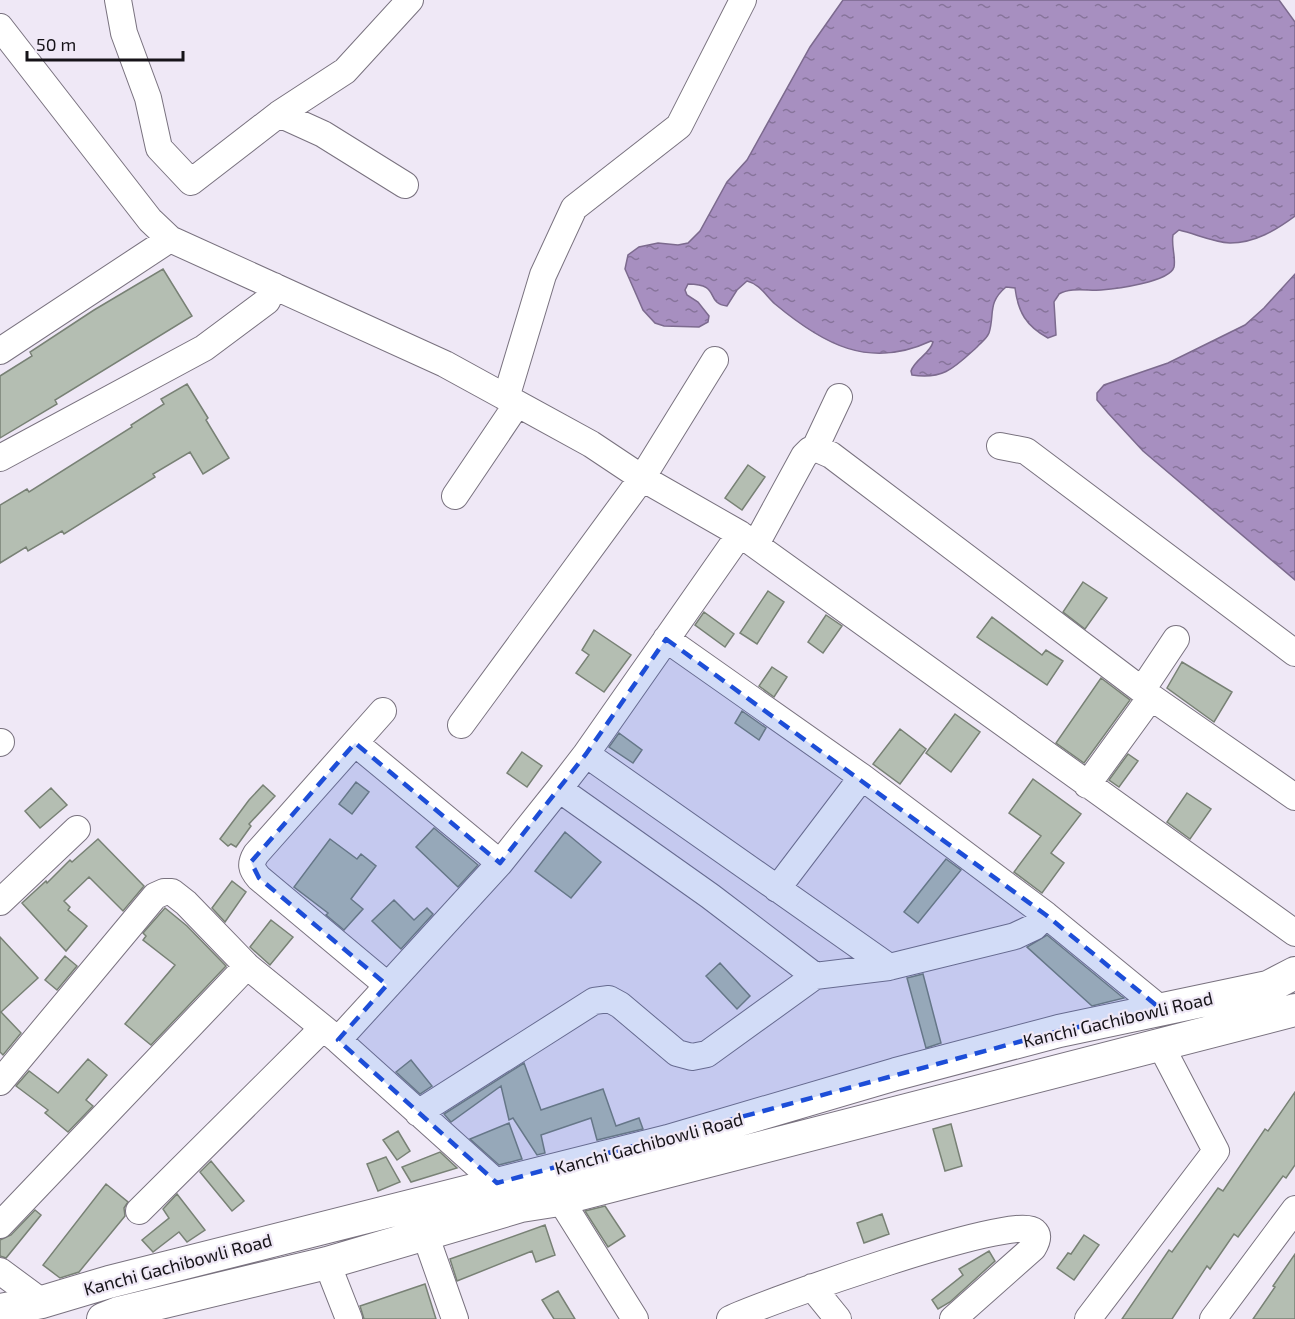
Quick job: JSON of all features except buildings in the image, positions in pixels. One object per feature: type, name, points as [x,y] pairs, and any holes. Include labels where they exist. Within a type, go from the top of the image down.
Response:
[{"type":"main road","name":"Kanchi Gachibowli Road","points":[[0,1310],[42,1302],[109,1282],[668,1141],[896,1074],[1059,1031],[1268,987],[1295,974]]},
{"type":"main road","name":"Kanchi Gachibowli Road","points":[[110,1316],[327,1263],[521,1206],[560,1199],[1295,1010]]},
{"type":"main road","points":[[109,1282],[110,1316]]},
{"type":"street","points":[[118,0],[124,33],[148,98],[159,148],[191,182],[279,114],[345,71],[410,0]]},
{"type":"street","points":[[455,496],[512,401],[543,275],[574,208],[678,126],[743,0]]},
{"type":"street","points":[[0,27],[150,220],[170,239],[445,364],[591,444],[642,478],[748,539],[1295,933]]},
{"type":"street","points":[[279,114],[323,134],[405,185]]},
{"type":"street","points":[[0,351],[170,239]]},
{"type":"street","points":[[0,458],[204,348],[267,301],[274,286]]},
{"type":"street","points":[[461,725],[642,478],[715,360]]},
{"type":"street","points":[[139,1211],[330,1034],[387,985],[500,863],[586,754],[666,639],[748,539],[804,456],[815,448],[839,397]]},
{"type":"street","points":[[1000,446],[1026,451],[1295,653]]},
{"type":"street","points":[[815,448],[831,455],[1147,694],[1295,797]]},
{"type":"street","points":[[666,639],[862,777],[1046,915],[1161,1010]]},
{"type":"street","points":[[1087,785],[1147,694],[1176,639]]},
{"type":"street","points":[[383,711],[251,862],[252,870],[259,878],[387,985]]},
{"type":"street","points":[[355,743],[500,863]]},
{"type":"street","points":[[586,754],[889,967]]},
{"type":"street","points":[[777,889],[862,777]]},
{"type":"street","points":[[559,789],[710,896],[815,976]]},
{"type":"street","points":[[0,902],[77,829]]},
{"type":"street","points":[[0,1082],[155,896],[164,892],[172,892],[186,903],[247,966],[330,1034],[497,1184]]},
{"type":"street","points":[[418,1113],[594,1001],[609,999],[620,1005],[677,1053],[692,1057],[707,1054],[815,976],[889,967],[1015,936],[1034,927],[1046,915]]},
{"type":"street","points":[[0,1225],[247,966]]},
{"type":"street","points":[[1088,1319],[1216,1151],[1160,1044]]},
{"type":"street","points":[[560,1199],[635,1319]]},
{"type":"street","points":[[1213,1319],[1295,1209]]},
{"type":"street","points":[[730,1319],[812,1287],[982,1235],[1024,1228],[1034,1230],[1037,1240],[1033,1248],[953,1319]]},
{"type":"street","points":[[425,1234],[455,1319]]},
{"type":"street","points":[[327,1263],[349,1319]]},
{"type":"street","points":[[0,1271],[42,1302]]},
{"type":"street","points":[[812,1287],[838,1319]]},
{"type":"highlighted area","points":[[666,639],[1046,915],[1162,1010],[1059,1031],[497,1183],[338,1040],[387,985],[259,878],[251,862],[355,743],[500,863],[586,754]]},
{"type":"water","points":[[843,0],[1279,0],[1295,22],[1295,216],[1265,235],[1248,241],[1230,243],[1217,241],[1179,230],[1173,235],[1174,267],[1163,277],[1129,286],[1101,290],[1074,290],[1059,294],[1054,302],[1056,335],[1048,338],[1024,318],[1015,288],[1006,287],[996,298],[991,326],[986,337],[955,366],[933,376],[912,375],[911,371],[933,342],[887,353],[867,353],[848,348],[811,331],[775,304],[759,287],[747,281],[737,290],[727,306],[716,301],[705,287],[688,284],[685,290],[687,295],[698,302],[709,316],[708,322],[699,327],[664,326],[655,323],[643,310],[625,269],[628,255],[639,247],[658,243],[678,245],[688,243],[700,231],[727,182],[747,160],[810,47]]},
{"type":"water","points":[[1295,274],[1295,580],[1143,451],[1097,400],[1097,393],[1104,385],[1168,363],[1245,325]]}]
